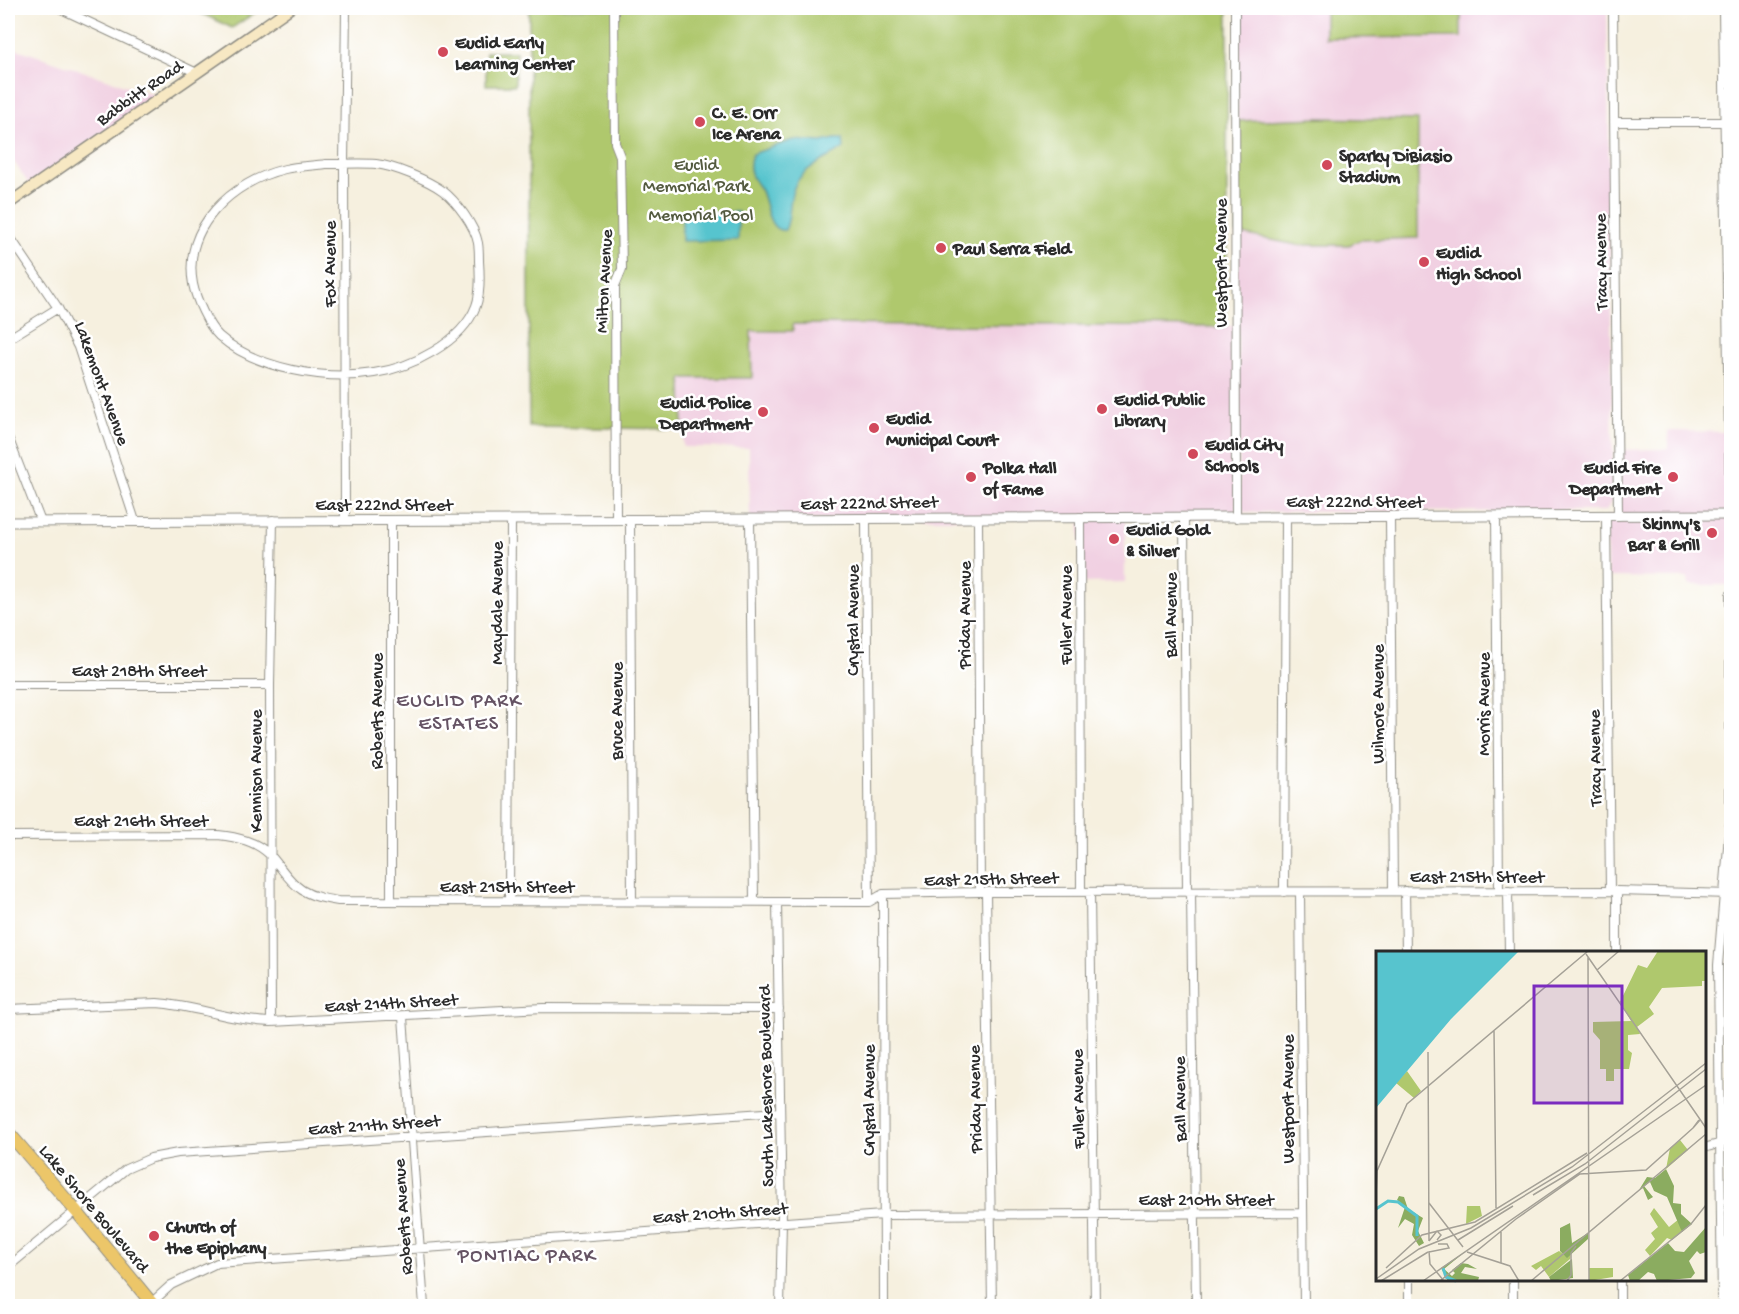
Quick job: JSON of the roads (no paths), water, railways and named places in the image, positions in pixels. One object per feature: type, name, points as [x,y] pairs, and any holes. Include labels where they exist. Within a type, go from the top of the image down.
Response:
[{"type":"main road","name":"Babbitt Road","points":[[8,204],[290,8]]},
{"type":"main road","name":"Lake Shore Boulevard","points":[[8,1132],[76,1211],[151,1305]]},
{"type":"street","points":[[58,8],[195,72]]},
{"type":"street","name":"Fox Avenue","points":[[345,520],[346,8]]},
{"type":"street","name":"Milton Avenue","points":[[614,8],[615,143],[620,156],[622,269],[615,286],[616,520]]},
{"type":"street","name":"Westport Avenue","points":[[1235,8],[1236,518]]},
{"type":"street","name":"Tracy Avenue","points":[[1613,8],[1618,516]]},
{"type":"street","points":[[1723,8],[1728,122],[1731,515]]},
{"type":"street","points":[[1614,122],[1728,122]]},
{"type":"street","points":[[344,164],[378,164],[411,175],[442,191],[464,214],[478,241],[481,277],[476,306],[462,328],[436,350],[410,365],[374,373],[344,375],[280,367],[241,351],[217,335],[196,298],[191,275],[193,254],[201,228],[222,200],[249,182],[285,169],[344,164]]},
{"type":"street","name":"Lakemont Avenue","points":[[8,234],[58,308],[78,347],[135,521]]},
{"type":"street","points":[[8,339],[58,308]]},
{"type":"street","points":[[8,437],[40,522]]},
{"type":"street","name":"East 222nd Street","points":[[8,522],[1731,515]]},
{"type":"street","name":"Morris Avenue","points":[[1496,516],[1503,891],[1509,951]]},
{"type":"street","name":"Tracy Avenue","points":[[1606,516],[1613,891],[1617,951]]},
{"type":"street","name":"Wilmore Avenue","points":[[1390,517],[1393,891]]},
{"type":"street","name":"Priday Avenue","points":[[978,518],[992,1306]]},
{"type":"street","name":"Fuller Avenue","points":[[1080,518],[1085,892],[1095,1306]]},
{"type":"street","name":"Ball Avenue","points":[[1184,518],[1196,1306]]},
{"type":"street","points":[[1284,892],[1286,518]]},
{"type":"street","name":"Crystal Avenue","points":[[866,519],[869,902]]},
{"type":"street","name":"Kennison Avenue","points":[[271,1022],[270,685],[273,520]]},
{"type":"street","points":[[750,520],[754,901]]},
{"type":"street","name":"Roberts Avenue","points":[[391,521],[391,902]]},
{"type":"street","name":"Maydale Avenue","points":[[509,902],[511,521]]},
{"type":"street","name":"Bruce Avenue","points":[[630,521],[632,902]]},
{"type":"street","points":[[1722,1306],[1718,965],[1728,894],[1730,595]]},
{"type":"street","name":"East 218th Street","points":[[8,685],[270,685]]},
{"type":"street","name":"East 216th Street","points":[[8,836],[218,835],[251,842],[270,855]]},
{"type":"street","name":"East 215th Street","points":[[270,855],[290,879],[303,890],[316,897],[338,902],[869,902],[883,894],[983,892],[1613,891],[1728,894]]},
{"type":"street","points":[[1405,891],[1406,951]]},
{"type":"street","name":"Westport Avenue","points":[[1300,892],[1304,1306]]},
{"type":"street","name":"Crystal Avenue","points":[[883,894],[884,1306]]},
{"type":"street","name":"South Lakeshore Boulevard","points":[[777,902],[782,1223],[780,1306]]},
{"type":"street","name":"East 214th Street","points":[[8,1009],[158,1003],[181,1005],[250,1022],[403,1017],[543,1008],[779,1009]]},
{"type":"street","name":"Roberts Avenue","points":[[403,1017],[424,1306]]},
{"type":"street","name":"East 211th Street","points":[[8,1267],[126,1169],[151,1158],[178,1153],[780,1112]]},
{"type":"street","points":[[1706,1147],[1731,1140]]},
{"type":"street","name":"East 210th Street","points":[[151,1305],[171,1285],[217,1263],[883,1215],[1303,1213]]},
{"type":"street","points":[[1409,1281],[1409,1306]]},
{"type":"street","points":[[1513,1281],[1513,1306]]},
{"type":"street","points":[[1620,1281],[1620,1306]]},
{"type":"water","points":[[843,139],[844,148],[804,173],[794,188],[785,230],[774,227],[760,189],[753,179],[750,166],[752,154],[793,140],[822,142]]},
{"type":"water","points":[[682,212],[738,212],[738,240],[682,241]]},
{"type":"place","name":"Euclid Early Learning Center","points":[[443,52]]},
{"type":"place","name":"C. E. Orr Ice Arena","points":[[700,122]]},
{"type":"place","name":"Sparky DiBiasio Stadium","points":[[1327,165]]},
{"type":"place","name":"Paul Serra Field","points":[[941,248]]},
{"type":"place","name":"Euclid High School","points":[[1424,262]]},
{"type":"place","name":"Euclid Public Library","points":[[1102,409]]},
{"type":"place","name":"Euclid Police Department","points":[[763,412]]},
{"type":"place","name":"Euclid Municipal Court","points":[[874,428]]},
{"type":"place","name":"Euclid City Schools","points":[[1193,454]]},
{"type":"place","name":"Polka Hall of Fame","points":[[971,477]]},
{"type":"place","name":"Euclid Fire Department","points":[[1673,477]]},
{"type":"place","name":"Skinny's Bar & Grill","points":[[1712,533]]},
{"type":"place","name":"Euclid Gold & Silver","points":[[1114,539]]},
{"type":"place","name":"Church of the Epiphany","points":[[154,1236]]},
{"type":"district","name":"EUCLID PARK ESTATES","points":[[459,710]]},
{"type":"district","name":"PONTIAC PARK","points":[[527,1254]]},
{"type":"park label","name":"Euclid Memorial Park","points":[[696,174]]},
{"type":"park label","name":"Memorial Pool","points":[[701,214]]}]
